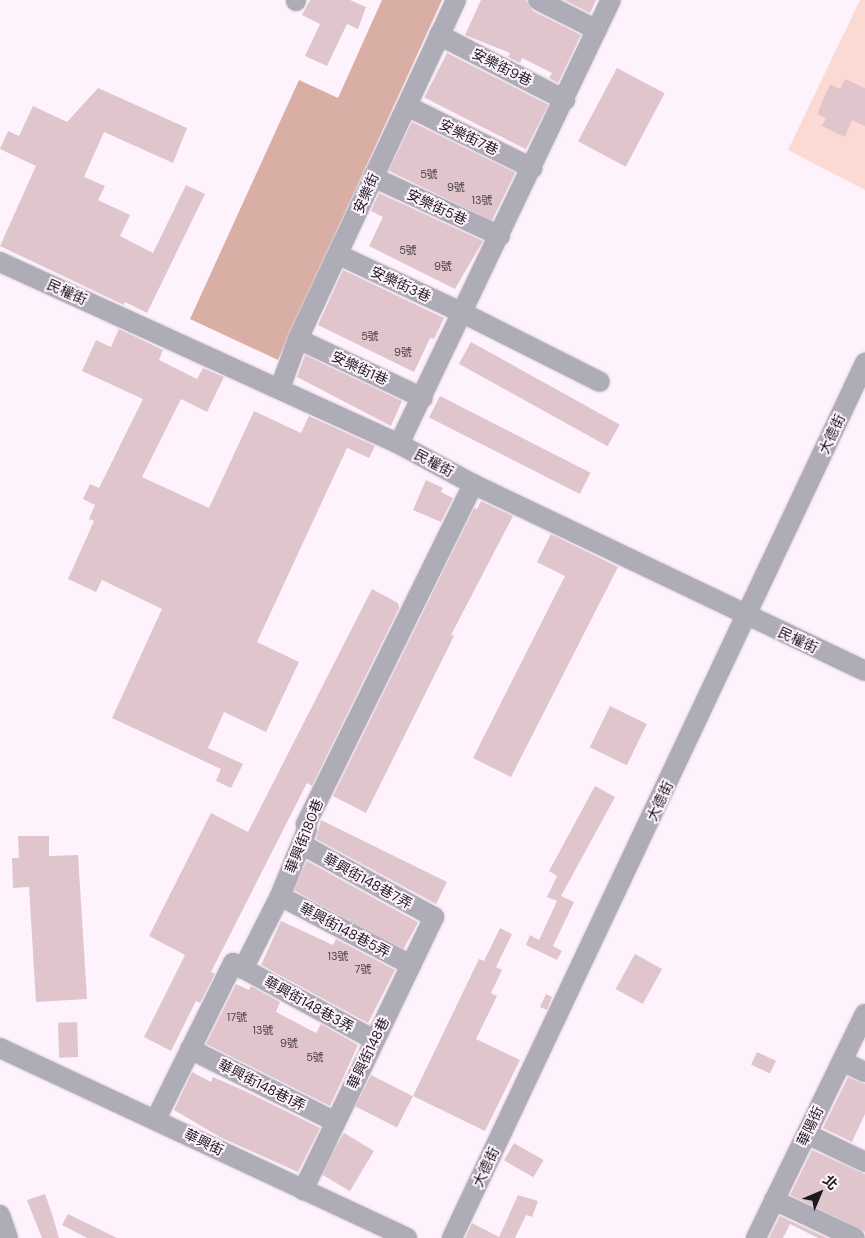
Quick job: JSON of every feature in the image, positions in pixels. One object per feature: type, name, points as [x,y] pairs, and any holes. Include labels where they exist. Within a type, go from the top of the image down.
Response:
[{"type":"street","name":"安樂街","points":[[280,388],[298,339],[339,255],[373,177],[456,0]]},
{"type":"street","points":[[538,0],[597,30]]},
{"type":"street","points":[[399,444],[423,398],[611,0]]},
{"type":"street","name":"安樂街9巷","points":[[439,35],[565,100]]},
{"type":"street","name":"安樂街7巷","points":[[407,106],[532,168]]},
{"type":"street","name":"安樂街5巷","points":[[373,177],[500,236]]},
{"type":"street","name":"安樂街3巷","points":[[339,255],[463,313],[600,382]]},
{"type":"street","name":"民權街","points":[[0,262],[280,388],[399,444],[473,484],[865,671]]},
{"type":"street","name":"安樂街1巷","points":[[298,339],[423,398]]},
{"type":"street","name":"大德街","points":[[452,1238],[748,616],[865,363]]},
{"type":"street","name":"華興街180巷","points":[[243,969],[280,896],[307,830],[306,824],[473,484]]},
{"type":"street","name":"華興街148巷7弄","points":[[301,844],[434,917]]},
{"type":"street","name":"華興街148巷5弄","points":[[280,896],[411,965]]},
{"type":"street","name":"華興街148巷","points":[[302,1190],[334,1120],[434,917]]},
{"type":"street","points":[[156,1119],[233,963],[243,969]]},
{"type":"street","name":"華興街148巷3弄","points":[[243,969],[374,1040]]},
{"type":"street","name":"華陽街","points":[[756,1238],[865,1014]]},
{"type":"street","name":"華興街","points":[[0,1048],[156,1119],[302,1190],[407,1238]]},
{"type":"street","name":"華興街148巷1弄","points":[[190,1049],[334,1120]]},
{"type":"street","points":[[842,1061],[865,1072]]},
{"type":"street","points":[[807,1134],[865,1162]]},
{"type":"street","points":[[774,1200],[855,1238]]},
{"type":"street","points":[[0,1214],[8,1238]]},
{"type":"shaded area","points":[[382,0],[442,0],[278,360],[190,319],[299,80],[338,98]]},
{"type":"shaded area","points":[[860,0],[865,0],[865,190],[788,150]]},
{"type":"building","points":[[310,0],[350,0],[366,7],[358,29],[347,24],[327,66],[305,56],[320,24],[302,15]]},
{"type":"building","points":[[481,0],[526,0],[533,11],[581,35],[558,83],[549,78],[552,73],[522,58],[520,63],[508,57],[510,53],[465,35]]},
{"type":"building","points":[[564,0],[596,0],[590,13]]},
{"type":"building","points":[[447,53],[549,105],[526,149],[424,98]]},
{"type":"building","points":[[617,68],[665,93],[626,167],[578,141]]},
{"type":"building","points":[[845,79],[865,88],[865,126],[852,120],[845,137],[822,126],[826,118],[817,114],[830,84],[840,89]]},
{"type":"building","points":[[98,88],[187,128],[173,163],[104,132],[84,177],[105,186],[98,200],[130,215],[120,236],[153,253],[186,185],[205,194],[147,313],[125,302],[124,305],[0,246],[36,166],[0,149],[8,131],[19,136],[33,106],[67,122]]},
{"type":"building","points":[[412,122],[515,172],[492,221],[388,171]]},
{"type":"building","points":[[379,193],[483,241],[455,289],[369,246],[383,217],[371,211]]},
{"type":"building","points":[[343,270],[444,318],[434,339],[430,338],[414,372],[318,325]]},
{"type":"building","points":[[119,329],[163,350],[159,360],[197,379],[203,368],[224,377],[207,412],[181,399],[142,477],[209,508],[254,411],[301,433],[309,416],[375,446],[369,458],[347,448],[257,642],[299,662],[266,732],[224,712],[208,748],[243,764],[231,788],[216,781],[221,769],[112,718],[162,609],[102,580],[96,592],[68,579],[94,521],[89,519],[95,505],[83,499],[90,484],[99,488],[143,399],[82,371],[96,340],[111,347]]},
{"type":"building","points":[[471,342],[620,424],[608,446],[459,364]]},
{"type":"building","points":[[305,355],[402,401],[391,426],[297,377]]},
{"type":"building","points":[[440,396],[591,473],[580,494],[429,417]]},
{"type":"building","points":[[426,480],[443,488],[441,492],[453,498],[441,522],[413,510]]},
{"type":"building","points":[[481,501],[513,516],[451,635],[454,636],[366,813],[333,796],[474,508],[477,509]]},
{"type":"building","points":[[551,534],[618,567],[511,777],[473,758],[565,576],[537,562]]},
{"type":"building","points":[[372,589],[398,603],[399,608],[312,786],[307,783],[211,972],[215,974],[200,1003],[196,1001],[171,1051],[144,1037],[185,955],[149,936],[211,813],[248,832]]},
{"type":"building","points":[[610,706],[647,724],[627,765],[590,747]]},
{"type":"building","points":[[595,786],[615,797],[561,896],[574,902],[553,946],[562,951],[557,960],[526,945],[530,935],[539,940],[557,901],[547,897],[557,876],[549,871]]},
{"type":"building","points":[[321,820],[447,882],[436,904],[316,839]]},
{"type":"building","points":[[18,836],[49,836],[49,856],[78,855],[87,999],[36,1002],[29,887],[13,888],[12,858],[19,858]]},
{"type":"building","points":[[307,861],[418,923],[403,951],[291,889]]},
{"type":"building","points":[[281,921],[333,945],[336,939],[395,970],[368,1023],[261,965]]},
{"type":"building","points":[[500,928],[512,934],[496,967],[502,970],[491,993],[497,996],[476,1039],[520,1060],[485,1131],[413,1096],[479,959],[484,961]]},
{"type":"building","points":[[635,954],[662,969],[643,1004],[616,989]]},
{"type":"building","points":[[236,984],[249,990],[251,986],[280,1002],[276,1012],[316,1033],[321,1024],[358,1045],[330,1106],[206,1044]]},
{"type":"building","points":[[546,994],[552,997],[547,1010],[540,1007]]},
{"type":"building","points":[[77,1022],[78,1057],[59,1058],[58,1023]]},
{"type":"building","points":[[757,1052],[776,1061],[770,1074],[751,1065]]},
{"type":"building","points":[[192,1072],[211,1082],[213,1077],[320,1128],[298,1172],[220,1137],[174,1110]]},
{"type":"building","points":[[371,1075],[413,1096],[397,1128],[355,1106]]},
{"type":"building","points":[[848,1077],[865,1084],[865,1114],[852,1142],[823,1128]]},
{"type":"building","points":[[344,1133],[374,1151],[350,1191],[320,1173]]},
{"type":"building","points":[[514,1143],[543,1160],[533,1177],[504,1160]]},
{"type":"building","points":[[812,1150],[865,1174],[865,1232],[790,1195]]},
{"type":"building","points":[[45,1194],[59,1238],[42,1238],[27,1200]]},
{"type":"building","points":[[518,1195],[538,1201],[532,1217],[526,1215],[515,1238],[465,1238],[472,1223],[499,1237]]},
{"type":"building","points":[[68,1214],[117,1238],[87,1238],[62,1225]]},
{"type":"building","points":[[780,1216],[827,1238],[818,1238],[790,1224],[783,1238],[769,1238]]}]
